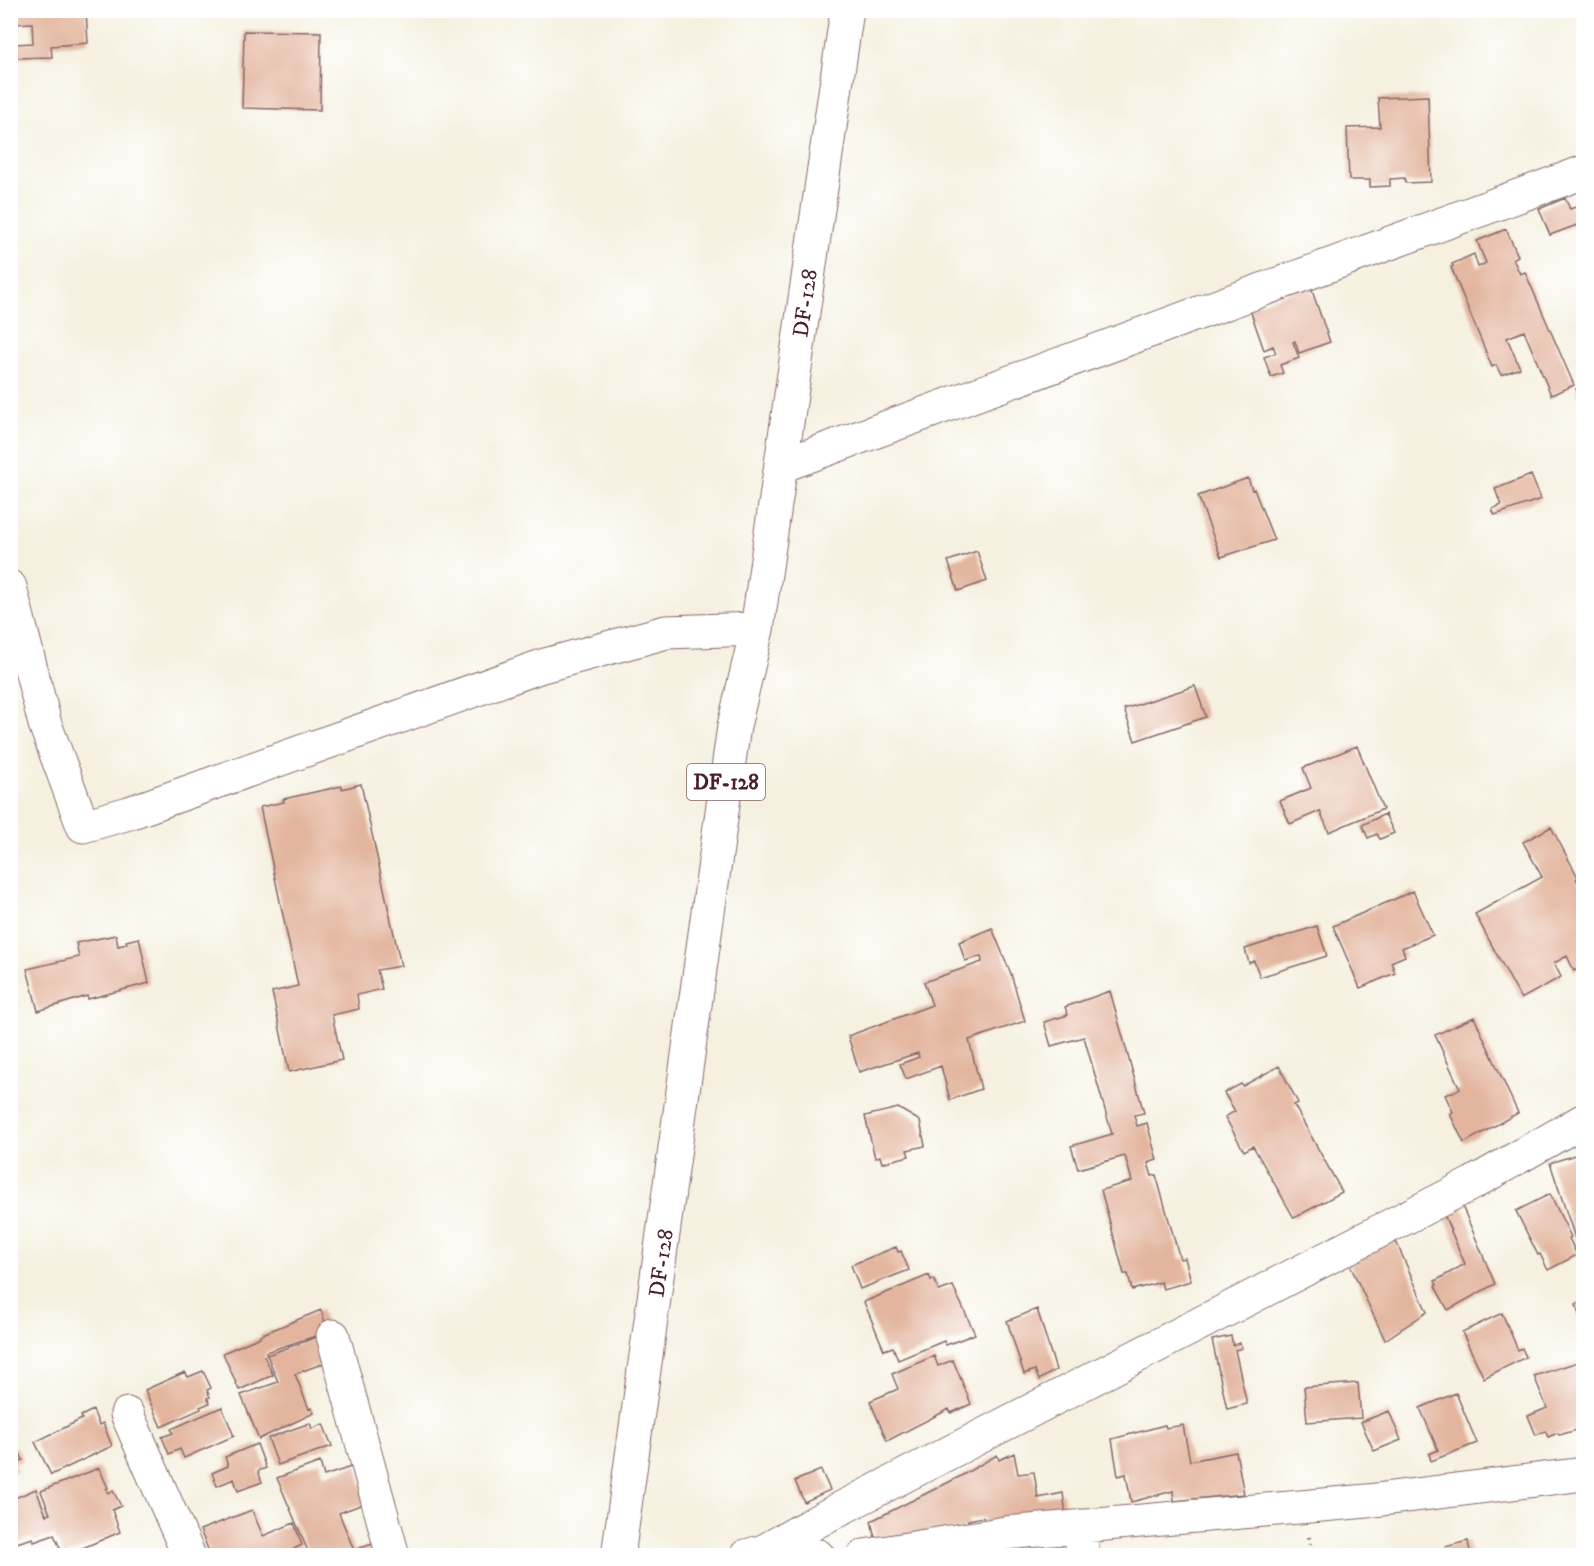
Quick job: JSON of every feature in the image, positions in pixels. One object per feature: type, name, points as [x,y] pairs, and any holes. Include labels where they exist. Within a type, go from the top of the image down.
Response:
[{"type":"street","name":"DF-128","points":[[618,1556],[734,726],[757,629],[846,10]]},
{"type":"street","points":[[781,466],[1584,172]]},
{"type":"street","points":[[10,587],[45,724],[83,826],[129,813],[542,666],[666,632],[757,629]]},
{"type":"street","points":[[755,1553],[1473,1184],[1584,1120]]},
{"type":"street","points":[[333,1335],[393,1556]]},
{"type":"street","points":[[127,1414],[189,1556]]},
{"type":"street","points":[[864,1556],[1006,1533],[1082,1541],[1367,1501],[1584,1474]]},
{"type":"street","points":[[755,1553],[818,1556]]},
{"type":"building","points":[[10,10],[86,10],[88,43],[51,46],[52,57],[17,58],[16,44],[33,43],[32,23],[11,24]]},
{"type":"building","points":[[244,31],[321,32],[320,110],[242,108]]},
{"type":"building","points":[[1428,96],[1431,182],[1405,183],[1405,178],[1390,179],[1390,186],[1370,187],[1370,180],[1349,180],[1347,128],[1380,127],[1378,98]]},
{"type":"building","points":[[1565,198],[1570,209],[1584,204],[1584,241],[1577,225],[1550,235],[1539,209]]},
{"type":"building","points":[[1506,229],[1518,256],[1513,259],[1520,274],[1525,272],[1574,385],[1551,395],[1524,331],[1507,338],[1520,368],[1501,375],[1496,365],[1492,367],[1451,267],[1452,264],[1474,254],[1478,267],[1486,263],[1477,241]]},
{"type":"building","points":[[1310,285],[1330,342],[1299,353],[1295,341],[1293,342],[1299,358],[1280,365],[1283,373],[1271,377],[1264,357],[1276,353],[1273,346],[1264,350],[1249,307]]},
{"type":"building","points":[[1584,386],[1584,407],[1576,389]]},
{"type":"building","points":[[1531,475],[1541,499],[1495,515],[1492,509],[1501,505],[1495,489]]},
{"type":"building","points":[[1248,478],[1274,540],[1221,557],[1198,496]]},
{"type":"building","points":[[977,551],[987,581],[958,591],[948,561]]},
{"type":"building","points":[[1195,686],[1206,717],[1135,741],[1124,709]]},
{"type":"building","points":[[1357,746],[1383,809],[1329,832],[1320,811],[1290,824],[1280,801],[1311,788],[1303,768]]},
{"type":"building","points":[[361,784],[401,966],[377,970],[382,989],[357,995],[359,1009],[332,1015],[342,1060],[289,1072],[272,992],[298,986],[260,807],[284,802],[283,799]]},
{"type":"building","points":[[1385,814],[1394,833],[1380,839],[1377,834],[1368,838],[1362,825]]},
{"type":"building","points":[[1551,827],[1584,892],[1584,966],[1574,971],[1567,956],[1554,963],[1561,977],[1521,999],[1475,914],[1542,877],[1523,842]]},
{"type":"building","points":[[1413,891],[1433,935],[1402,948],[1405,956],[1391,962],[1395,973],[1360,988],[1333,926]]},
{"type":"building","points":[[1317,926],[1327,956],[1260,977],[1254,961],[1249,963],[1245,949]]},
{"type":"building","points":[[992,928],[1011,974],[1025,1021],[969,1040],[981,1089],[950,1100],[941,1066],[906,1079],[900,1064],[919,1057],[918,1053],[859,1072],[848,1036],[932,1005],[924,982],[982,962],[981,956],[965,961],[959,942]]},
{"type":"building","points":[[116,935],[118,946],[127,944],[126,941],[139,938],[149,983],[88,999],[87,996],[38,1011],[27,969],[79,957],[76,943]]},
{"type":"building","points":[[1110,991],[1144,1113],[1134,1115],[1137,1126],[1147,1123],[1157,1160],[1148,1163],[1152,1176],[1156,1175],[1180,1259],[1185,1258],[1191,1281],[1163,1289],[1161,1282],[1132,1290],[1128,1274],[1124,1274],[1101,1190],[1132,1181],[1125,1156],[1078,1169],[1071,1146],[1112,1134],[1084,1037],[1051,1046],[1044,1022],[1068,1015],[1065,1007]]},
{"type":"building","points":[[1474,1017],[1518,1113],[1464,1143],[1450,1114],[1453,1112],[1445,1095],[1460,1089],[1435,1035]]},
{"type":"building","points":[[1279,1066],[1298,1103],[1294,1105],[1342,1192],[1294,1218],[1253,1146],[1244,1151],[1225,1117],[1235,1111],[1224,1093],[1241,1084],[1243,1086]]},
{"type":"building","points":[[898,1108],[920,1121],[925,1146],[907,1150],[909,1156],[882,1163],[880,1156],[875,1158],[865,1116]]},
{"type":"building","points":[[1584,1152],[1584,1251],[1580,1253],[1550,1163]]},
{"type":"building","points":[[1550,1194],[1577,1255],[1548,1270],[1516,1211]]},
{"type":"building","points":[[1460,1201],[1495,1284],[1448,1310],[1435,1286],[1437,1285],[1435,1281],[1465,1264],[1442,1210]]},
{"type":"building","points":[[1395,1239],[1427,1312],[1385,1340],[1350,1265],[1375,1248]]},
{"type":"building","points":[[896,1247],[898,1252],[901,1251],[909,1270],[860,1289],[851,1265]]},
{"type":"building","points":[[929,1275],[931,1280],[934,1279],[939,1291],[953,1286],[975,1334],[946,1345],[944,1341],[898,1360],[893,1347],[884,1350],[864,1302]]},
{"type":"building","points":[[1584,1301],[1584,1328],[1583,1328],[1576,1304]]},
{"type":"building","points":[[1037,1309],[1056,1370],[1039,1380],[1035,1370],[1024,1374],[1007,1321]]},
{"type":"building","points":[[321,1310],[328,1332],[266,1352],[267,1355],[264,1356],[273,1375],[239,1390],[223,1353]]},
{"type":"building","points":[[1502,1313],[1518,1350],[1522,1348],[1526,1357],[1484,1378],[1462,1332]]},
{"type":"building","points":[[328,1333],[335,1359],[295,1374],[309,1409],[311,1408],[314,1413],[259,1439],[241,1395],[278,1382],[267,1355]]},
{"type":"building","points":[[1231,1336],[1233,1345],[1240,1343],[1242,1348],[1235,1350],[1247,1404],[1227,1409],[1212,1340]]},
{"type":"building","points":[[934,1356],[938,1366],[953,1360],[971,1404],[951,1413],[949,1409],[887,1441],[870,1401],[898,1389],[892,1374]]},
{"type":"building","points":[[1584,1360],[1584,1428],[1548,1437],[1545,1431],[1536,1435],[1528,1416],[1547,1408],[1534,1376]]},
{"type":"building","points":[[203,1371],[211,1388],[207,1390],[210,1403],[161,1427],[145,1390],[185,1372],[188,1377]]},
{"type":"building","points":[[1358,1383],[1361,1418],[1307,1422],[1304,1387]]},
{"type":"building","points":[[1456,1393],[1477,1443],[1431,1461],[1429,1454],[1438,1450],[1420,1408]]},
{"type":"building","points":[[222,1407],[234,1436],[184,1458],[180,1449],[169,1454],[162,1437],[173,1433],[171,1429]]},
{"type":"building","points":[[93,1410],[99,1425],[103,1423],[112,1446],[51,1475],[35,1442],[82,1419],[81,1416]]},
{"type":"building","points":[[1389,1411],[1401,1440],[1374,1451],[1361,1422]]},
{"type":"building","points":[[310,1423],[312,1429],[323,1424],[332,1446],[278,1465],[268,1438]]},
{"type":"building","points":[[1165,1425],[1166,1428],[1183,1425],[1190,1461],[1236,1452],[1244,1494],[1174,1501],[1173,1491],[1131,1502],[1126,1474],[1118,1476],[1112,1439]]},
{"type":"building","points":[[257,1444],[266,1468],[258,1471],[262,1482],[238,1491],[234,1479],[217,1486],[212,1473],[228,1466],[225,1457]]},
{"type":"building","points":[[17,1447],[23,1460],[14,1465],[18,1471],[10,1474],[10,1450]]},
{"type":"building","points":[[1014,1453],[1018,1474],[1034,1472],[1038,1498],[1063,1493],[1066,1515],[986,1526],[983,1517],[968,1520],[969,1528],[876,1542],[871,1521],[959,1477],[997,1455],[999,1460]]},
{"type":"building","points":[[320,1462],[324,1476],[357,1465],[366,1503],[339,1513],[354,1550],[376,1543],[379,1556],[310,1556],[277,1478]]},
{"type":"building","points":[[99,1468],[108,1493],[113,1491],[121,1506],[112,1510],[120,1532],[64,1556],[54,1535],[34,1542],[33,1538],[10,1545],[10,1500],[36,1489],[46,1515],[50,1514],[41,1491]]},
{"type":"building","points":[[821,1470],[830,1490],[804,1502],[795,1481]]},
{"type":"building","points":[[252,1510],[263,1536],[294,1523],[302,1545],[294,1549],[296,1556],[228,1556],[226,1551],[211,1556],[200,1530]]},
{"type":"building","points":[[1468,1541],[1471,1556],[1447,1556],[1445,1547]]},
{"type":"building","points":[[29,1548],[32,1556],[11,1556],[11,1555]]}]
